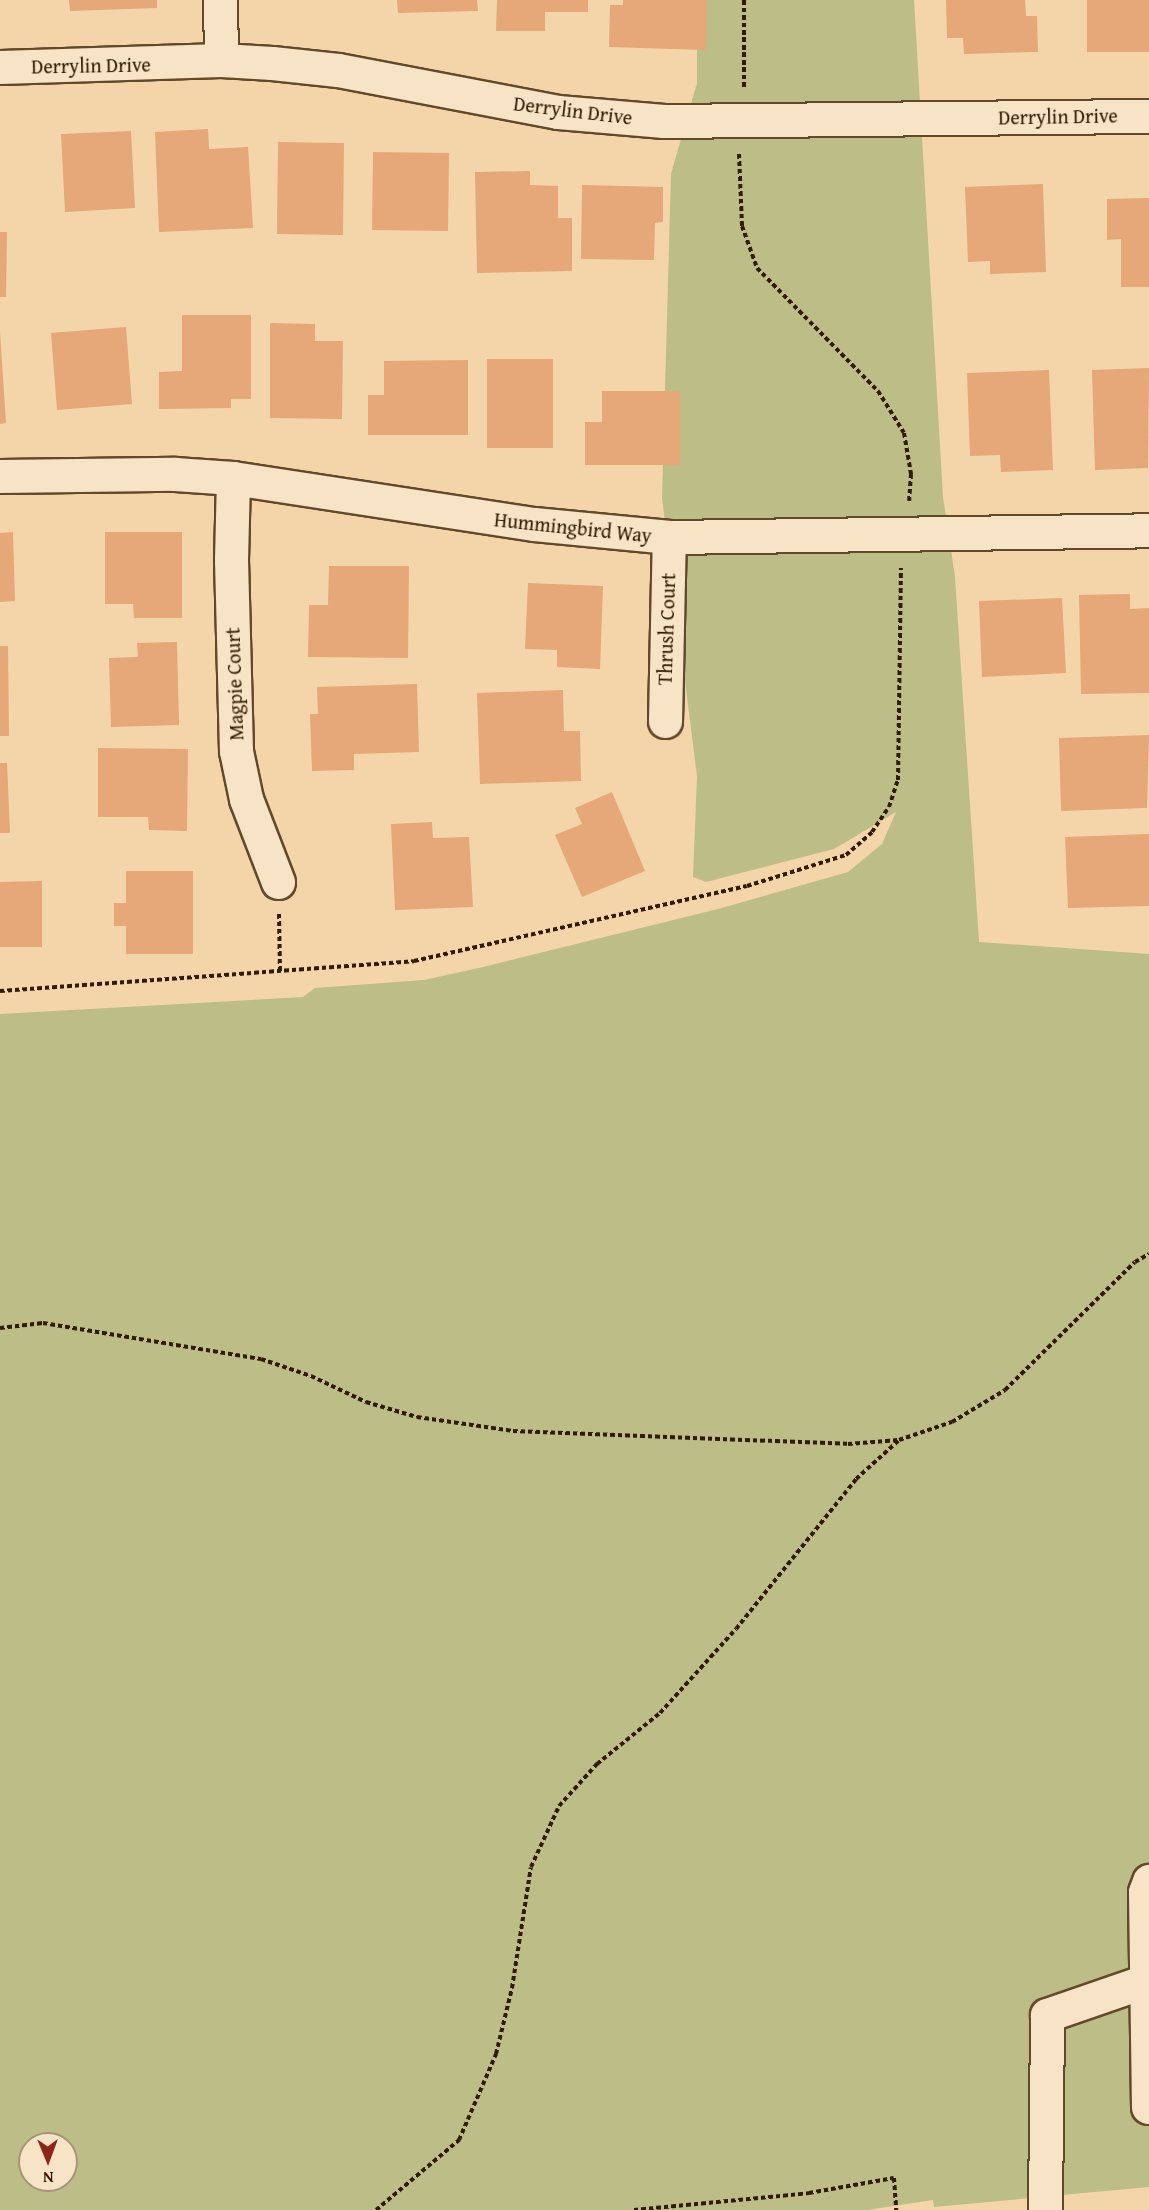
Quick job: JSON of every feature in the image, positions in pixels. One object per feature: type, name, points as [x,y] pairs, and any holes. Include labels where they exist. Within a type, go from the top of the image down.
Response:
[{"type":"street","points":[[220,0],[221,60]]},
{"type":"street","name":"Derrylin Drive","points":[[0,66],[221,60],[338,70],[558,112],[664,121],[1149,116]]},
{"type":"street","name":"Hummingbird Way","points":[[0,476],[164,474],[233,478],[499,520],[669,537],[1149,530]]},
{"type":"street","name":"Magpie Court","points":[[233,478],[231,584],[236,751],[246,799],[278,882]]},
{"type":"street","name":"Thrush Court","points":[[664,721],[669,537]]},
{"type":"street","points":[[1148,2107],[1145,1892],[1149,1881]]},
{"type":"street","points":[[1045,2210],[1047,2015],[1146,1981]]},
{"type":"path","points":[[278,882],[280,973]]},
{"type":"path","points":[[0,1328],[43,1323],[261,1359],[311,1376],[366,1402],[417,1417],[513,1431],[848,1444],[899,1440],[952,1422],[1005,1390],[1135,1262],[1149,1254]]},
{"type":"path","points":[[376,2210],[459,2140],[496,2054],[512,1988],[531,1867],[559,1806],[597,1764],[660,1713],[736,1629],[856,1479],[899,1440]]},
{"type":"path","points":[[634,2210],[809,2193],[894,2178],[896,2210]]},
{"type":"green space","points":[[697,0],[914,0],[943,497],[955,577],[979,942],[1149,954],[1149,2187],[934,2207],[933,2200],[867,2210],[0,2210],[0,1014],[303,997],[315,988],[424,980],[483,967],[718,909],[848,872],[882,844],[896,812],[834,849],[706,882],[693,877],[697,776],[662,498],[671,174],[697,83]]},
{"type":"building","points":[[69,0],[157,0],[157,8],[70,11]]},
{"type":"building","points":[[397,0],[477,0],[478,11],[398,13]]},
{"type":"building","points":[[497,0],[588,0],[588,12],[545,12],[545,31],[496,31]]},
{"type":"building","points":[[623,0],[707,0],[706,50],[609,47],[610,5],[623,5]]},
{"type":"building","points":[[946,0],[1025,0],[1026,16],[1037,16],[1038,52],[964,54],[963,38],[947,38]]},
{"type":"building","points":[[1087,0],[1149,0],[1149,52],[1087,52]]},
{"type":"building","points":[[208,129],[209,149],[248,147],[253,228],[159,232],[155,132]]},
{"type":"building","points":[[131,131],[135,208],[65,212],[61,134]]},
{"type":"building","points":[[278,142],[344,143],[343,235],[277,234]]},
{"type":"building","points":[[373,152],[449,153],[448,231],[372,230]]},
{"type":"building","points":[[530,171],[530,185],[558,186],[558,218],[572,218],[572,271],[477,273],[475,172]]},
{"type":"building","points":[[1043,184],[1046,272],[990,274],[990,261],[968,262],[965,187]]},
{"type":"building","points":[[582,185],[663,187],[663,222],[655,223],[654,260],[581,259]]},
{"type":"building","points":[[1149,198],[1149,287],[1121,287],[1121,239],[1107,240],[1107,199]]},
{"type":"building","points":[[0,232],[7,232],[6,297],[0,297]]},
{"type":"building","points":[[182,315],[251,315],[251,399],[231,399],[231,408],[159,409],[159,372],[182,371]]},
{"type":"building","points":[[270,323],[315,324],[315,341],[343,341],[342,419],[270,418]]},
{"type":"building","points":[[126,327],[132,404],[57,410],[51,333]]},
{"type":"building","points":[[0,332],[6,423],[0,424]]},
{"type":"building","points":[[487,359],[553,359],[553,448],[487,448]]},
{"type":"building","points":[[468,360],[468,435],[368,435],[368,395],[384,395],[384,361]]},
{"type":"building","points":[[1149,368],[1148,468],[1095,470],[1092,370]]},
{"type":"building","points":[[1049,370],[1053,470],[1001,472],[1000,455],[970,456],[967,373]]},
{"type":"building","points":[[602,391],[680,391],[680,465],[585,465],[585,422],[602,422]]},
{"type":"building","points":[[13,532],[15,601],[0,602],[0,533]]},
{"type":"building","points":[[105,532],[182,532],[182,618],[134,618],[133,604],[105,604]]},
{"type":"building","points":[[329,566],[409,566],[408,658],[308,657],[309,605],[328,605]]},
{"type":"building","points":[[528,583],[603,586],[600,669],[557,667],[557,650],[525,649]]},
{"type":"building","points":[[1130,594],[1130,609],[1149,608],[1149,693],[1081,694],[1079,595]]},
{"type":"building","points":[[1062,598],[1066,673],[982,677],[979,601]]},
{"type":"building","points":[[177,642],[179,725],[111,727],[109,658],[138,657],[137,643]]},
{"type":"building","points":[[0,646],[8,646],[9,736],[0,736]]},
{"type":"building","points":[[417,684],[419,752],[354,754],[354,770],[312,771],[310,714],[318,714],[317,687]]},
{"type":"building","points":[[563,690],[564,731],[580,731],[581,781],[480,784],[477,693]]},
{"type":"building","points":[[1149,735],[1147,808],[1061,811],[1059,738]]},
{"type":"building","points":[[98,748],[188,749],[187,831],[149,830],[148,817],[98,817]]},
{"type":"building","points":[[0,763],[7,763],[10,833],[0,833]]},
{"type":"building","points":[[612,792],[645,871],[582,897],[555,835],[582,824],[575,808]]},
{"type":"building","points":[[432,822],[433,838],[469,837],[473,907],[395,910],[391,824]]},
{"type":"building","points":[[1149,834],[1149,906],[1068,908],[1065,837]]},
{"type":"building","points":[[126,871],[193,871],[193,954],[126,954],[126,926],[114,926],[114,903],[126,903]]},
{"type":"building","points":[[42,881],[42,947],[0,947],[0,882]]}]
